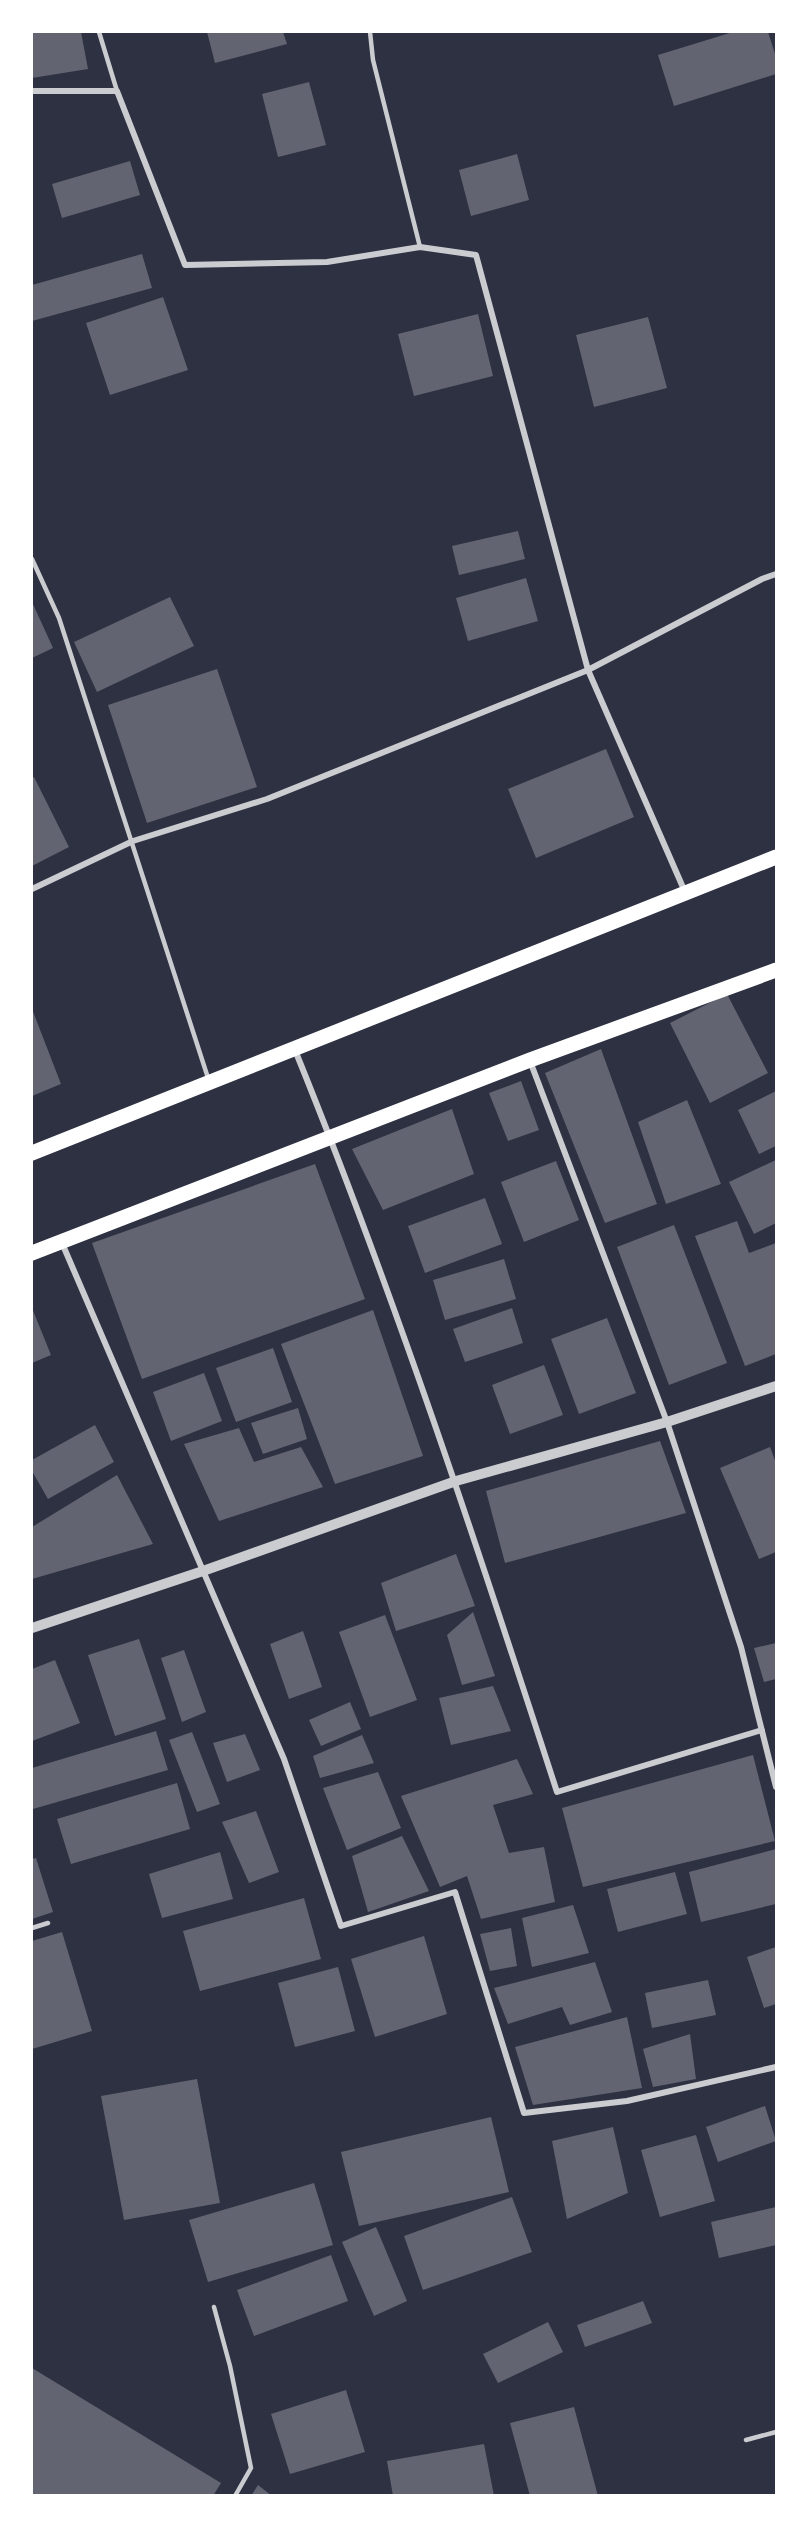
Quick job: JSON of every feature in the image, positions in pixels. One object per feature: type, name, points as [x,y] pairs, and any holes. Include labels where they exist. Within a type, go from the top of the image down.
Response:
[{"type":"main road","points":[[32,1153],[777,858]]},
{"type":"main road","points":[[32,1253],[530,1060],[777,970]]},
{"type":"street","points":[[32,91],[117,91],[185,265],[327,262],[420,247],[476,255],[588,670],[686,894]]},
{"type":"street","points":[[32,889],[133,841],[267,799],[588,670],[762,579],[777,574]]},
{"type":"street","points":[[295,1050],[331,1137],[456,1481],[557,1792],[762,1730]]},
{"type":"street","points":[[530,1060],[667,1422],[741,1647],[777,1787]]},
{"type":"street","points":[[62,1241],[284,1759],[341,1926],[455,1892],[524,2112],[627,2101],[777,2067]]},
{"type":"street","points":[[32,1628],[203,1571],[456,1481],[667,1422],[777,1386]]},
{"type":"lane","points":[[99,32],[117,91]]},
{"type":"lane","points":[[370,32],[373,60],[420,247]]},
{"type":"lane","points":[[32,559],[59,618],[210,1083]]},
{"type":"lane","points":[[32,1928],[48,1923]]},
{"type":"lane","points":[[214,2307],[231,2366],[251,2468],[236,2496]]},
{"type":"lane","points":[[746,2440],[777,2432]]},
{"type":"building","points":[[32,32],[81,32],[88,69],[32,78]]},
{"type":"building","points":[[207,32],[283,32],[287,44],[215,63]]},
{"type":"building","points":[[733,32],[768,32],[776,57],[776,74],[674,106],[658,55]]},
{"type":"building","points":[[309,82],[326,145],[278,157],[262,94]]},
{"type":"building","points":[[517,154],[529,200],[471,216],[459,170]]},
{"type":"building","points":[[130,161],[140,195],[62,218],[52,184]]},
{"type":"building","points":[[142,254],[152,288],[32,321],[32,285]]},
{"type":"building","points":[[163,297],[188,370],[110,395],[86,323]]},
{"type":"building","points":[[478,314],[493,376],[414,396],[398,334]]},
{"type":"building","points":[[648,317],[667,388],[594,407],[576,335]]},
{"type":"building","points":[[518,531],[525,559],[459,575],[452,546]]},
{"type":"building","points":[[526,578],[538,621],[468,641],[456,598]]},
{"type":"building","points":[[170,597],[194,646],[97,692],[74,642]]},
{"type":"building","points":[[32,602],[53,648],[32,658]]},
{"type":"building","points":[[217,669],[257,787],[147,823],[108,705]]},
{"type":"building","points":[[606,749],[634,817],[536,858],[508,789]]},
{"type":"building","points":[[34,777],[69,847],[32,866],[32,778]]},
{"type":"building","points":[[727,994],[768,1073],[710,1103],[670,1023]]},
{"type":"building","points":[[32,1009],[61,1084],[32,1096]]},
{"type":"building","points":[[601,1049],[657,1204],[605,1223],[545,1073]]},
{"type":"building","points":[[521,1081],[539,1130],[508,1141],[489,1093]]},
{"type":"building","points":[[776,1091],[776,1146],[759,1154],[738,1110]]},
{"type":"building","points":[[687,1100],[721,1184],[666,1204],[638,1122]]},
{"type":"building","points":[[452,1109],[474,1174],[383,1210],[352,1149]]},
{"type":"building","points":[[776,1160],[776,1223],[754,1234],[729,1182]]},
{"type":"building","points":[[556,1161],[579,1220],[524,1242],[501,1182]]},
{"type":"building","points":[[315,1164],[365,1299],[142,1379],[92,1243]]},
{"type":"building","points":[[485,1198],[502,1244],[425,1273],[408,1226]]},
{"type":"building","points":[[737,1221],[749,1253],[776,1243],[776,1354],[745,1366],[695,1236]]},
{"type":"building","points":[[674,1225],[727,1363],[669,1385],[617,1247]]},
{"type":"building","points":[[504,1259],[516,1299],[445,1320],[433,1280]]},
{"type":"building","points":[[32,1308],[51,1355],[32,1363]]},
{"type":"building","points":[[512,1308],[523,1343],[465,1362],[453,1329]]},
{"type":"building","points":[[373,1310],[423,1456],[335,1484],[281,1344]]},
{"type":"building","points":[[607,1318],[636,1393],[579,1414],[551,1339]]},
{"type":"building","points":[[273,1348],[292,1402],[236,1422],[216,1368]]},
{"type":"building","points":[[544,1365],[563,1415],[510,1434],[492,1385]]},
{"type":"building","points":[[204,1373],[222,1421],[171,1441],[153,1392]]},
{"type":"building","points":[[298,1408],[307,1439],[263,1454],[251,1423]]},
{"type":"building","points":[[95,1425],[114,1462],[48,1499],[32,1471],[32,1460]]},
{"type":"building","points":[[239,1428],[254,1462],[301,1447],[323,1487],[219,1521],[184,1444]]},
{"type":"building","points":[[660,1441],[686,1513],[505,1563],[486,1491]]},
{"type":"building","points":[[770,1447],[776,1463],[776,1552],[759,1559],[720,1468]]},
{"type":"building","points":[[117,1475],[153,1544],[32,1579],[32,1527]]},
{"type":"building","points":[[456,1554],[475,1606],[396,1631],[381,1583]]},
{"type":"building","points":[[473,1612],[495,1676],[462,1685],[447,1635]]},
{"type":"building","points":[[385,1615],[417,1700],[370,1717],[339,1632]]},
{"type":"building","points":[[303,1631],[322,1687],[289,1699],[270,1644]]},
{"type":"building","points":[[139,1639],[166,1719],[115,1736],[88,1655]]},
{"type":"building","points":[[776,1643],[776,1679],[764,1682],[754,1648]]},
{"type":"building","points":[[184,1650],[206,1712],[182,1722],[161,1658]]},
{"type":"building","points":[[55,1660],[80,1723],[32,1741],[32,1669]]},
{"type":"building","points":[[493,1686],[511,1731],[451,1745],[439,1698]]},
{"type":"building","points":[[350,1702],[361,1729],[321,1746],[309,1720]]},
{"type":"building","points":[[156,1731],[168,1770],[33,1809],[32,1768]]},
{"type":"building","points":[[192,1732],[220,1804],[197,1812],[169,1740]]},
{"type":"building","points":[[245,1734],[260,1770],[227,1782],[213,1743]]},
{"type":"building","points":[[362,1735],[374,1763],[320,1778],[313,1756]]},
{"type":"building","points":[[753,1755],[775,1841],[583,1887],[562,1808]]},
{"type":"building","points":[[517,1759],[533,1794],[493,1805],[509,1853],[544,1847],[555,1902],[481,1919],[467,1876],[440,1887],[401,1796]]},
{"type":"building","points":[[378,1772],[401,1828],[347,1850],[323,1788]]},
{"type":"building","points":[[177,1783],[190,1829],[71,1864],[57,1819]]},
{"type":"building","points":[[256,1811],[279,1872],[249,1883],[222,1822]]},
{"type":"building","points":[[402,1836],[429,1891],[368,1912],[352,1856]]},
{"type":"building","points":[[776,1849],[776,1904],[701,1922],[689,1872]]},
{"type":"building","points":[[220,1852],[233,1899],[162,1918],[149,1874]]},
{"type":"building","points":[[36,1858],[53,1912],[32,1919],[32,1859]]},
{"type":"building","points":[[675,1872],[687,1914],[618,1932],[607,1889]]},
{"type":"building","points":[[304,1898],[321,1959],[200,1991],[183,1931]]},
{"type":"building","points":[[573,1905],[589,1953],[532,1967],[522,1918]]},
{"type":"building","points":[[511,1928],[517,1966],[490,1971],[480,1934]]},
{"type":"building","points":[[62,1932],[92,2031],[32,2049],[32,1941]]},
{"type":"building","points":[[424,1936],[447,2014],[375,2037],[351,1959]]},
{"type":"building","points":[[776,1947],[776,2004],[764,2008],[747,1957]]},
{"type":"building","points":[[595,1962],[612,2012],[570,2025],[562,2007],[508,2024],[494,1988]]},
{"type":"building","points":[[338,1967],[355,2031],[295,2047],[278,1983]]},
{"type":"building","points":[[708,1980],[716,2015],[652,2028],[645,1993]]},
{"type":"building","points":[[627,2017],[642,2088],[533,2105],[515,2047]]},
{"type":"building","points":[[690,2034],[696,2079],[653,2087],[643,2049]]},
{"type":"building","points":[[197,2079],[220,2203],[124,2220],[101,2096]]},
{"type":"building","points":[[765,2106],[776,2141],[718,2162],[706,2127]]},
{"type":"building","points":[[491,2117],[509,2192],[359,2226],[341,2152]]},
{"type":"building","points":[[613,2127],[628,2193],[567,2219],[552,2141]]},
{"type":"building","points":[[696,2135],[715,2201],[660,2217],[641,2150]]},
{"type":"building","points":[[314,2183],[333,2245],[208,2282],[189,2220]]},
{"type":"building","points":[[512,2197],[532,2252],[423,2290],[404,2236]]},
{"type":"building","points":[[776,2207],[776,2245],[719,2258],[711,2222]]},
{"type":"building","points":[[376,2227],[407,2301],[374,2316],[342,2242]]},
{"type":"building","points":[[331,2255],[348,2301],[254,2336],[237,2290]]},
{"type":"building","points":[[643,2301],[652,2323],[585,2347],[577,2325]]},
{"type":"building","points":[[548,2322],[563,2352],[498,2383],[483,2354]]},
{"type":"building","points":[[32,2368],[221,2483],[213,2496],[32,2496]]},
{"type":"building","points":[[346,2390],[365,2452],[290,2474],[271,2414]]},
{"type":"building","points":[[574,2407],[598,2496],[530,2496],[510,2423]]},
{"type":"building","points":[[484,2444],[494,2496],[393,2496],[387,2461]]},
{"type":"building","points":[[258,2485],[272,2496],[251,2496]]}]
